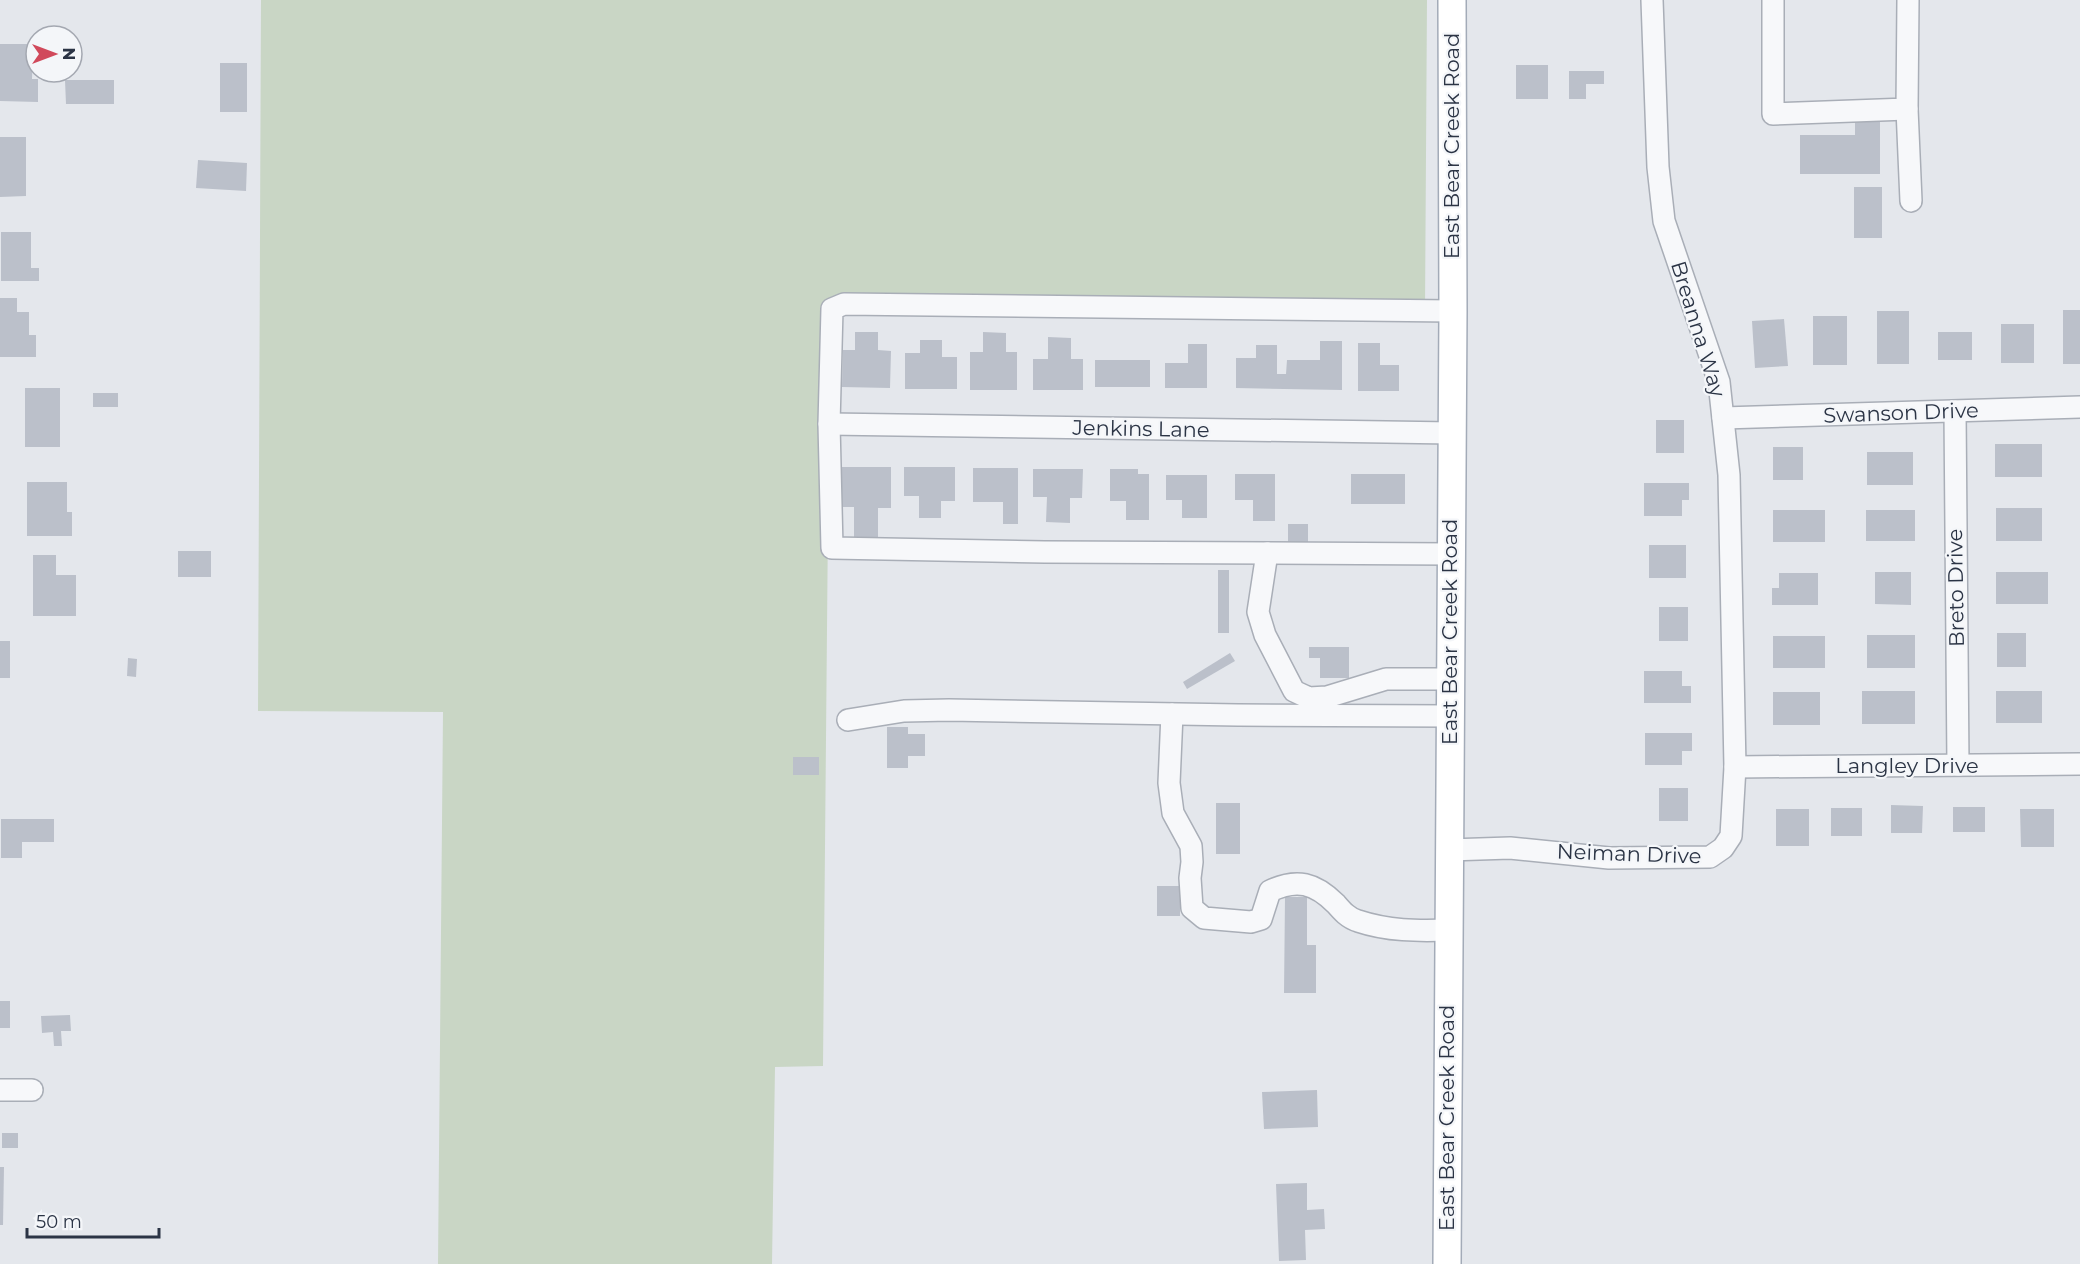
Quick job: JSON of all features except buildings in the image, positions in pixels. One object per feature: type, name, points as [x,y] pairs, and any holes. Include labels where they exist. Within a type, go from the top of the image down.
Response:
[{"type":"main road","name":"East Bear Creek Road","points":[[1447,1264],[1453,310],[1452,0]]},
{"type":"street","name":"Breanna Way","points":[[1652,0],[1658,167],[1664,220],[1719,382],[1723,418],[1729,475],[1735,767]]},
{"type":"street","points":[[1773,0],[1773,114],[1907,109]]},
{"type":"street","points":[[1908,0],[1907,109],[1911,201]]},
{"type":"street","points":[[1451,554],[832,549],[829,424],[832,309],[844,304],[1453,310]]},
{"type":"street","name":"Swanson Drive","points":[[1723,418],[2080,407]]},
{"type":"street","name":"Breto Drive","points":[[1955,411],[1958,765]]},
{"type":"street","name":"Jenkins Lane","points":[[829,424],[1452,433]]},
{"type":"street","points":[[1268,553],[1258,612],[1265,634],[1294,691],[1309,698],[1328,697],[1386,680],[1450,679]]},
{"type":"street","points":[[848,720],[903,711],[949,710],[1450,716]]},
{"type":"street","points":[[1172,714],[1169,783],[1173,813],[1191,846],[1192,908],[1204,918],[1234,922],[1251,922],[1261,919],[1270,891],[1280,886],[1300,884],[1319,889],[1357,921],[1391,930],[1449,930]]},
{"type":"street","name":"Langley Drive","points":[[1735,767],[2080,764]]},
{"type":"street","name":"Neiman Drive","points":[[1449,850],[1510,848],[1609,858],[1710,857],[1723,848],[1731,836],[1735,767]]},
{"type":"street","points":[[0,1090],[32,1090]]},
{"type":"green space","points":[[261,0],[1427,0],[1425,311],[830,302],[823,1066],[775,1067],[772,1264],[438,1264],[443,712],[258,711]]}]
